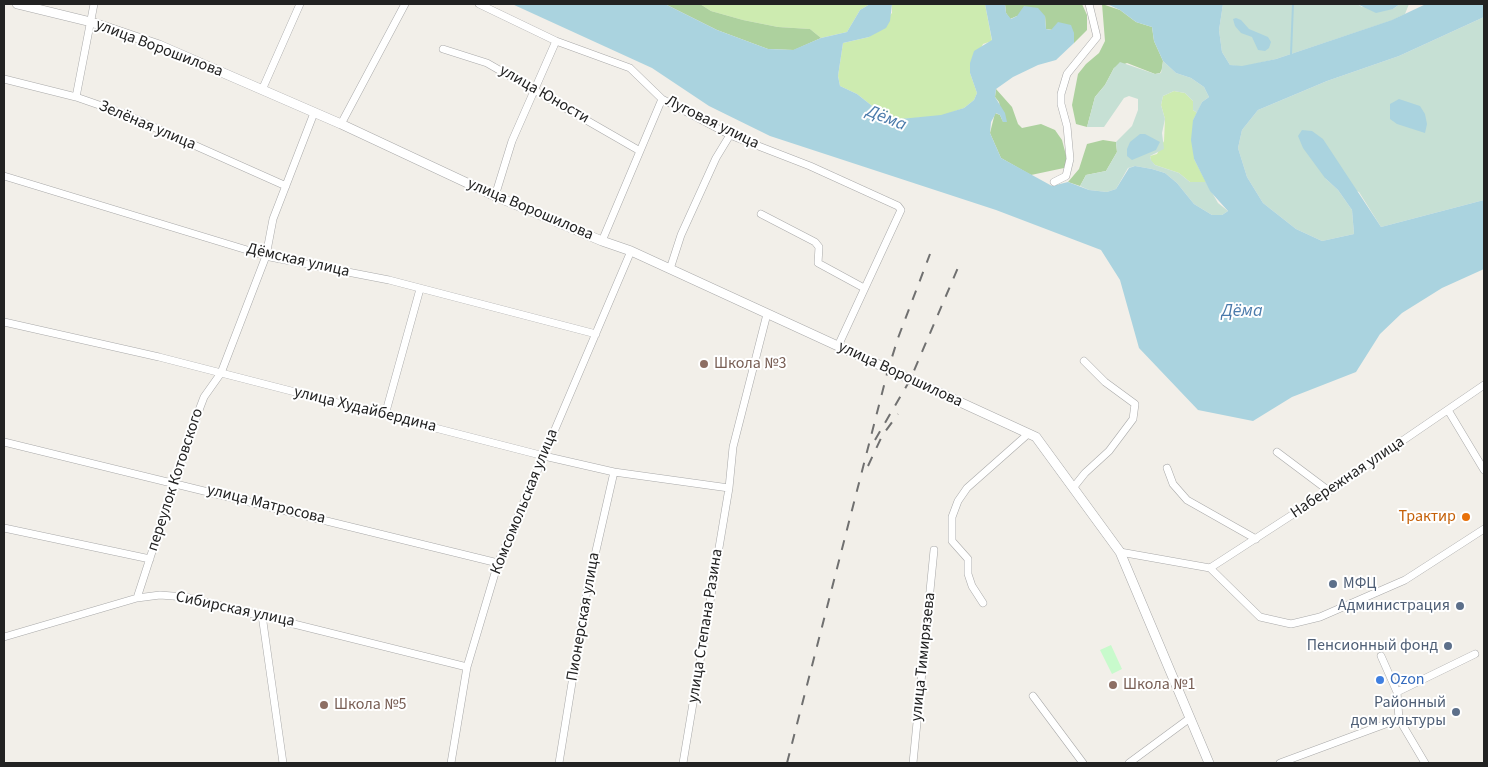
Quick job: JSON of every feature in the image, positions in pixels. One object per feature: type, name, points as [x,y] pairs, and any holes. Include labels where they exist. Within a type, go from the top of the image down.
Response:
[{"type":"street","name":"улица Ворошилова","points":[[17,4],[91,22],[158,45],[341,124],[494,196],[602,241],[631,251],[1032,435]]},
{"type":"street","points":[[76,97],[94,4]]},
{"type":"street","points":[[341,124],[405,4]]},
{"type":"street","name":"Луговая улица","points":[[478,4],[556,41],[630,68],[662,99],[730,135],[810,166],[898,206],[901,210],[864,288]]},
{"type":"street","points":[[1054,182],[1066,176],[1070,159],[1066,126],[1060,104],[1065,80],[1067,74],[1097,38],[1089,4]]},
{"type":"street","points":[[262,90],[296,5]]},
{"type":"street","points":[[494,196],[512,141],[556,41]]},
{"type":"street","name":"улица Юности","points":[[443,49],[487,63],[536,89],[640,150]]},
{"type":"street","name":"Зелёная улица","points":[[4,79],[76,97],[122,113],[286,186]]},
{"type":"street","points":[[602,241],[662,99]]},
{"type":"street","name":"переулок Котовского","points":[[138,598],[173,482],[204,397],[221,373],[266,256],[273,218],[314,113]]},
{"type":"street","points":[[670,269],[681,235],[716,158],[730,135]]},
{"type":"street","name":"Дёмская улица","points":[[4,176],[266,256],[420,289],[596,334]]},
{"type":"street","points":[[761,214],[815,242],[819,247],[818,263],[864,288],[838,346]]},
{"type":"street","name":"Комсомольская улица","points":[[451,763],[467,667],[498,563],[631,251]]},
{"type":"street","points":[[385,415],[420,289]]},
{"type":"street","name":"улица Степана Разина","points":[[683,763],[729,488],[733,447],[767,314]]},
{"type":"street","name":"улица Худайбердина","points":[[4,322],[221,373],[544,456],[614,472],[729,488]]},
{"type":"street","points":[[1073,488],[1085,473],[1109,451],[1133,419],[1135,404],[1105,382],[1084,361]]},
{"type":"street","name":"Набережная улица","points":[[1210,568],[1329,491],[1484,385]]},
{"type":"street","points":[[1448,410],[1484,470]]},
{"type":"street","points":[[983,603],[972,586],[968,574],[968,559],[952,541],[952,517],[958,501],[967,488],[1032,435],[1120,552],[1209,763]]},
{"type":"street","name":"улица Матросова","points":[[4,442],[498,563]]},
{"type":"street","points":[[1277,452],[1329,491]]},
{"type":"street","points":[[1167,468],[1173,484],[1187,500],[1256,539]]},
{"type":"street","name":"Пионерская улица","points":[[559,763],[587,590],[614,472]]},
{"type":"street","points":[[4,528],[150,558]]},
{"type":"street","points":[[1120,552],[1210,568],[1260,617],[1291,624],[1320,617],[1405,580],[1484,529]]},
{"type":"street","name":"улица Тимирязева","points":[[913,763],[934,550]]},
{"type":"street","name":"Сибирская улица","points":[[4,637],[138,598],[160,595],[185,597],[262,615],[467,667]]},
{"type":"street","points":[[262,615],[283,763]]},
{"type":"street","points":[[1397,692],[1475,654]]},
{"type":"street","points":[[1381,656],[1397,692],[1399,719],[1425,763]]},
{"type":"street","points":[[1033,696],[1082,763]]},
{"type":"street","points":[[1129,763],[1190,718]]},
{"type":"street","points":[[1280,763],[1399,719]]},
{"type":"green space","points":[[665,4],[700,4],[711,11],[743,20],[778,27],[810,29],[821,38],[794,50],[768,49],[717,30]]},
{"type":"green space","points":[[700,4],[870,4],[860,10],[847,32],[821,38],[810,29],[778,27],[743,20],[711,11]]},
{"type":"green space","points":[[892,4],[985,4],[992,41],[983,44],[970,73],[977,93],[974,100],[964,108],[941,116],[890,120],[857,94],[840,86],[838,76],[843,43],[869,37],[892,13]]},
{"type":"green space","points":[[1005,4],[1082,4],[1087,15],[1087,30],[1074,43],[1074,33],[1046,29],[1045,16],[1017,16],[1010,19],[1006,13]]},
{"type":"green space","points":[[1102,4],[1120,10],[1136,22],[1152,27],[1154,41],[1163,61],[1160,73],[1155,74],[1127,63],[1114,68],[1105,85],[1095,97],[1087,127],[1076,124],[1072,105],[1078,74],[1099,53],[1105,41]]},
{"type":"green space","points":[[1223,4],[1357,4],[1362,7],[1393,9],[1400,4],[1409,4],[1405,14],[1393,20],[1276,59],[1242,67],[1230,65],[1222,52],[1219,30]]},
{"type":"green space","points":[[1484,17],[1484,200],[1381,227],[1359,192],[1325,178],[1338,190],[1352,210],[1354,234],[1322,241],[1296,229],[1263,203],[1247,177],[1238,148],[1242,130],[1258,110],[1327,81],[1399,56]]},
{"type":"green space","points":[[1163,61],[1176,73],[1191,78],[1204,87],[1209,97],[1202,102],[1197,113],[1193,110],[1193,101],[1185,93],[1174,91],[1163,96],[1161,105],[1165,119],[1162,133],[1164,149],[1150,156],[1151,160],[1155,165],[1179,173],[1190,182],[1206,182],[1218,203],[1228,211],[1222,215],[1212,215],[1194,204],[1177,183],[1165,173],[1152,169],[1135,166],[1128,168],[1116,189],[1107,192],[1089,190],[1080,186],[1086,175],[1106,171],[1117,152],[1116,142],[1132,126],[1138,110],[1138,99],[1129,96],[1124,98],[1104,127],[1087,127],[1095,97],[1105,85],[1114,68],[1120,62],[1155,74],[1161,73]]},
{"type":"green space","points":[[996,89],[1012,107],[1018,124],[1022,128],[1041,124],[1055,130],[1062,140],[1067,159],[1064,168],[1031,175],[1001,158],[990,133],[995,113],[1000,115],[1003,122],[999,102],[995,97]]},
{"type":"green space","points":[[1174,91],[1185,93],[1193,101],[1193,110],[1197,113],[1193,120],[1194,159],[1206,182],[1190,182],[1179,173],[1155,165],[1151,161],[1150,156],[1157,154],[1164,141],[1165,119],[1161,105],[1163,96]]},
{"type":"green space","points":[[1103,140],[1116,142],[1117,152],[1106,171],[1086,175],[1080,186],[1068,182],[1079,169],[1087,144]]},
{"type":"green space","points":[[1111,645],[1122,669],[1112,674],[1100,650]]},
{"type":"water","name":"Дёма","points":[[512,4],[665,4],[717,30],[768,49],[793,50],[821,38],[847,32],[860,10],[870,4],[892,4],[890,21],[886,28],[869,37],[843,43],[838,76],[840,86],[857,94],[890,120],[941,115],[964,108],[974,100],[977,93],[970,73],[970,63],[974,51],[992,40],[985,4],[1005,4],[1006,13],[1011,19],[1017,16],[1024,6],[1038,8],[1045,16],[1046,29],[1051,30],[1058,22],[1071,25],[1074,33],[1074,43],[1056,60],[1038,65],[1013,77],[996,89],[995,97],[1005,113],[1007,122],[1003,122],[1000,115],[996,113],[991,122],[990,133],[1001,158],[1052,186],[1068,182],[1089,190],[1107,192],[1116,189],[1129,168],[1135,166],[1152,169],[1165,173],[1177,183],[1194,204],[1212,215],[1222,215],[1228,211],[1210,191],[1194,159],[1191,140],[1193,120],[1202,102],[1209,97],[1204,87],[1191,78],[1176,73],[1163,61],[1154,41],[1152,27],[1136,22],[1120,10],[1107,4],[1223,4],[1219,30],[1222,52],[1230,65],[1242,66],[1276,59],[1392,20],[1426,4],[1484,4],[1484,17],[1399,56],[1327,81],[1258,110],[1242,130],[1238,148],[1247,177],[1263,203],[1296,229],[1322,241],[1354,234],[1352,210],[1303,148],[1298,136],[1302,130],[1312,131],[1323,139],[1381,227],[1484,200],[1484,269],[1442,288],[1402,313],[1380,334],[1356,372],[1292,397],[1253,421],[1198,410],[1139,348],[1120,280],[1101,250],[996,210],[770,136],[709,106],[652,68]]},
{"type":"water","points":[[1357,4],[1400,4],[1393,9],[1376,13]]},
{"type":"water","points":[[1233,19],[1241,20],[1249,29],[1268,37],[1271,42],[1269,48],[1265,51],[1258,50],[1252,37],[1241,33],[1235,26]]},
{"type":"water","points":[[1399,99],[1420,106],[1425,114],[1427,124],[1425,133],[1397,124],[1390,119],[1390,104]]},
{"type":"water","points":[[1140,134],[1145,134],[1160,142],[1156,150],[1132,160],[1127,156],[1127,149],[1130,142]]},
{"type":"waterway","points":[[1291,54],[1293,4]]},
{"type":"railway","points":[[787,763],[888,370],[930,254]]},
{"type":"railway","points":[[875,440],[910,380],[960,263]]},
{"type":"railway","points":[[868,466],[882,436],[898,414]]},
{"type":"place","name":"Школа №3","points":[[704,364]]},
{"type":"place","name":"Трактир","points":[[1466,517]]},
{"type":"place","name":"МФЦ","points":[[1333,584]]},
{"type":"place","name":"Администрация","points":[[1460,606]]},
{"type":"place","name":"Пенсионный фонд","points":[[1448,646]]},
{"type":"place","name":"Ozon","points":[[1380,680]]},
{"type":"place","name":"Школа №1","points":[[1113,685]]},
{"type":"place","name":"Школа №5","points":[[324,705]]},
{"type":"place","name":"Районный дом культуры","points":[[1456,712]]}]
